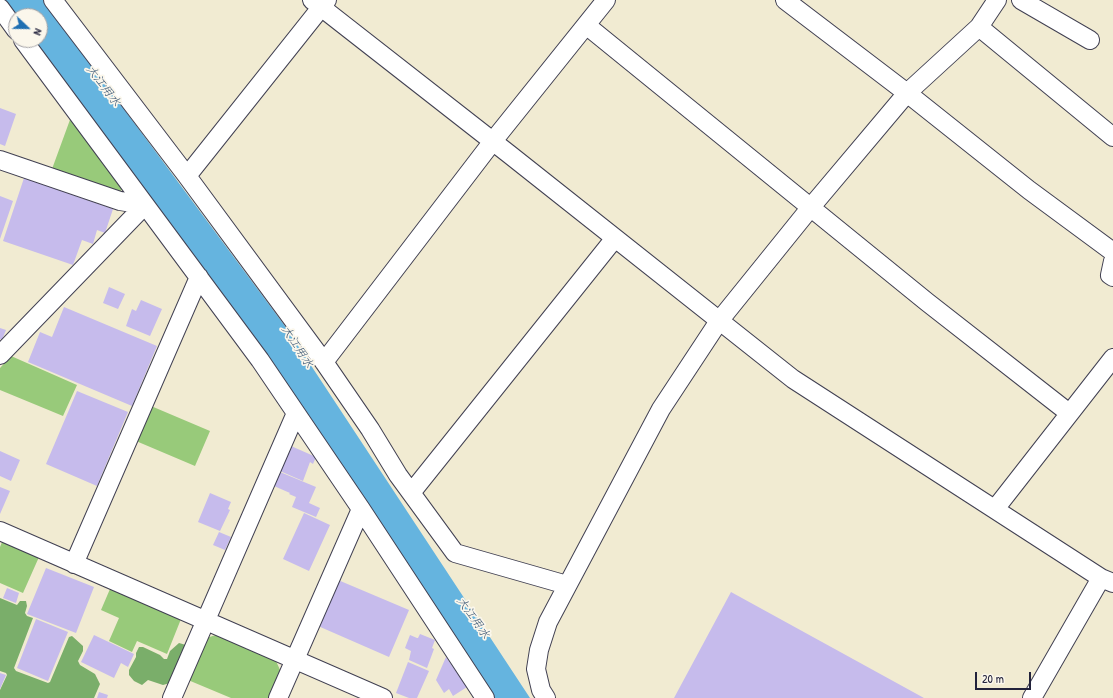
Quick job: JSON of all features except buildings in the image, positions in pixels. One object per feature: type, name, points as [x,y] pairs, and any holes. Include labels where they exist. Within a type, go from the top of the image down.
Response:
[{"type":"street","points":[[53,0],[188,176],[324,362],[411,492],[455,553],[567,585]]},
{"type":"street","points":[[324,362],[493,141],[606,0]]},
{"type":"street","points":[[785,0],[907,93],[1029,190],[1113,252]]},
{"type":"street","points":[[546,698],[541,690],[536,669],[539,650],[548,622],[661,409],[719,321],[811,207],[907,93],[979,27],[997,0]]},
{"type":"street","points":[[1021,0],[1090,40]]},
{"type":"street","points":[[188,176],[320,2],[793,379],[1107,580],[1032,698]]},
{"type":"street","points":[[0,8],[8,19]]},
{"type":"street","points":[[586,25],[927,302],[1069,413]]},
{"type":"street","points":[[979,27],[1113,137]]},
{"type":"street","points":[[30,48],[260,360],[361,508],[485,698]]},
{"type":"street","points":[[0,160],[120,202],[145,206]]},
{"type":"street","points":[[0,355],[145,206]]},
{"type":"street","points":[[411,492],[615,238]]},
{"type":"street","points":[[1113,261],[1110,275],[1113,277]]},
{"type":"street","points":[[74,564],[199,277]]},
{"type":"street","points":[[995,509],[1113,358]]},
{"type":"street","points":[[172,698],[296,413]]},
{"type":"street","points":[[278,698],[361,508]]},
{"type":"street","points":[[0,532],[383,698]]},
{"type":"green space","points":[[71,117],[124,187],[119,193],[52,169]]},
{"type":"green space","points":[[11,356],[77,385],[63,416],[0,390],[0,368]]},
{"type":"green space","points":[[151,406],[210,431],[195,466],[136,441]]},
{"type":"green space","points":[[2,542],[39,557],[23,593],[0,583],[0,547]]},
{"type":"green space","points":[[110,589],[181,619],[167,654],[137,641],[132,652],[109,641],[119,618],[101,610]]},
{"type":"green space","points":[[0,598],[17,605],[20,601],[26,601],[27,606],[25,613],[27,616],[33,618],[14,668],[16,671],[48,683],[50,682],[69,637],[72,636],[83,646],[83,651],[78,661],[80,665],[95,674],[100,684],[94,698],[0,698],[0,690],[7,675],[6,673],[0,671]]},
{"type":"green space","points":[[216,635],[276,661],[281,672],[270,698],[231,698],[188,680],[206,638]]},
{"type":"green space","points":[[179,643],[186,645],[170,683],[163,685],[148,680],[142,685],[134,681],[129,675],[129,670],[136,657],[139,647],[143,647],[160,655],[164,659],[167,659],[170,651]]},
{"type":"water","name":"大江用水","points":[[4,0],[43,0],[285,326],[530,698],[495,698],[268,355],[40,48],[48,48],[48,8],[10,8]]}]
